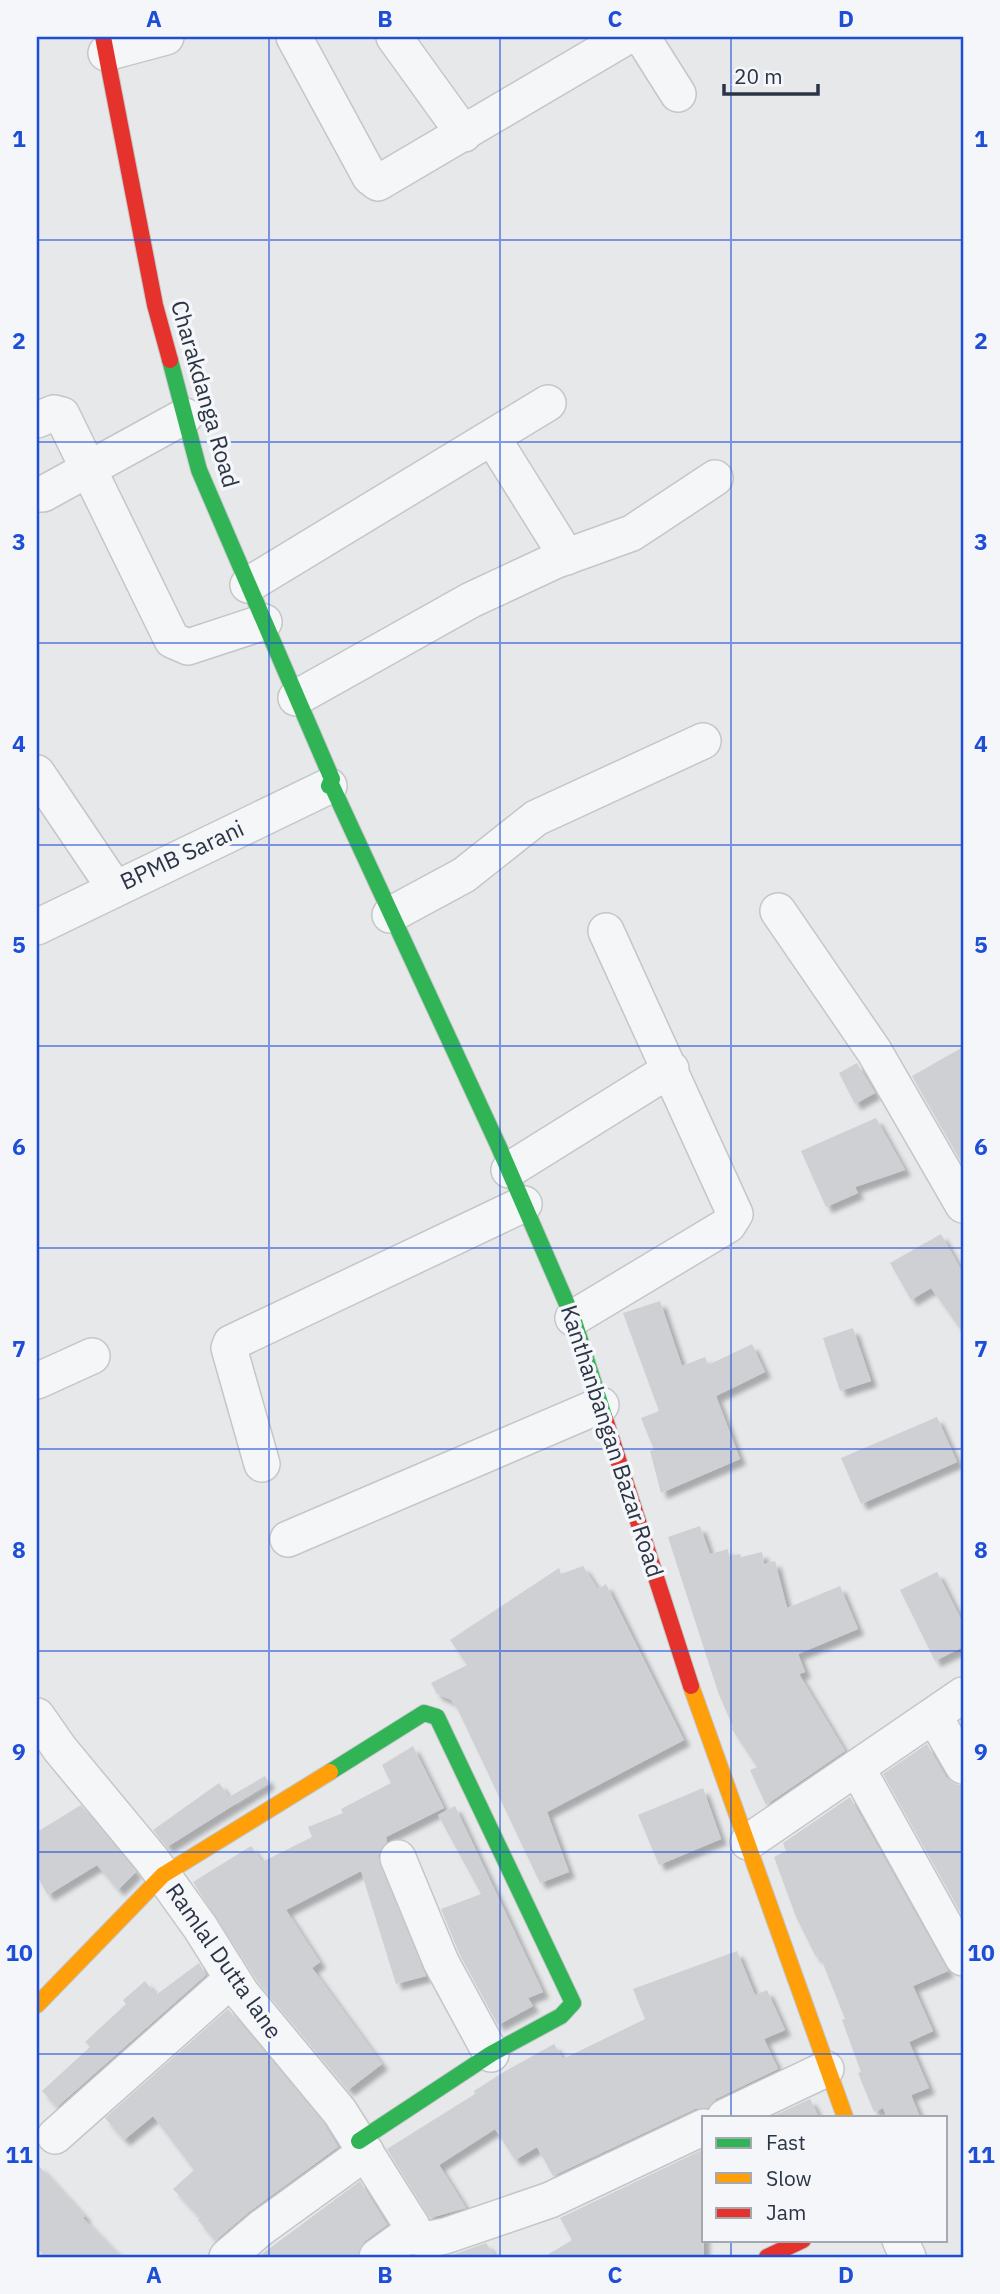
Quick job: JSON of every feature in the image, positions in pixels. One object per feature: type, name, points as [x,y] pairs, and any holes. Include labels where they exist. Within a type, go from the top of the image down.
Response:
[{"type":"street","points":[[105,45],[166,37]]},
{"type":"street","points":[[294,37],[375,183],[387,180],[626,37]]},
{"type":"street","points":[[394,37],[464,134]]},
{"type":"street","points":[[642,37],[678,94]]},
{"type":"street","name":"Charakdanga Road","points":[[105,45],[155,305],[199,470],[332,779],[330,785]]},
{"type":"street","points":[[248,586],[548,403]]},
{"type":"street","points":[[37,420],[60,414],[172,640],[188,647],[264,622]]},
{"type":"street","points":[[37,494],[43,494],[184,416]]},
{"type":"street","points":[[492,437],[567,557]]},
{"type":"street","points":[[296,698],[471,600],[567,557],[632,533],[716,478]]},
{"type":"street","points":[[390,915],[464,875],[536,818],[703,741]]},
{"type":"street","points":[[37,773],[114,887]]},
{"type":"street","name":"BPMB Sarani","points":[[37,927],[114,887],[330,785]]},
{"type":"street","name":"Kanthanbangan Bazar Road","points":[[330,785],[509,1170],[573,1318],[706,1733],[748,1842],[845,2116]]},
{"type":"street","points":[[778,911],[874,1051],[963,1205]]},
{"type":"street","points":[[573,1318],[728,1226],[734,1219],[735,1209],[607,931]]},
{"type":"street","points":[[509,1170],[671,1069]]},
{"type":"street","points":[[262,1464],[229,1348],[231,1343],[524,1203]]},
{"type":"street","points":[[37,1381],[92,1356]]},
{"type":"street","points":[[288,1539],[601,1405]]},
{"type":"street","points":[[748,1842],[963,1695]]},
{"type":"street","points":[[37,2005],[163,1875],[372,1742],[424,1713],[437,1717],[573,2003],[561,2016],[491,2054],[362,2146],[227,2257]]},
{"type":"street","points":[[934,1716],[963,1766]]},
{"type":"street","name":"Ramlal Dutta lane","points":[[40,1721],[163,1875],[232,1979],[340,2112],[412,2226],[406,2236]]},
{"type":"street","points":[[858,1768],[963,1958]]},
{"type":"street","points":[[398,1858],[441,1962],[491,2054]]},
{"type":"street","points":[[55,2136],[232,1979]]},
{"type":"street","points":[[727,2116],[826,2069]]},
{"type":"street","points":[[377,2257],[406,2236],[430,2239],[445,2236],[550,2200],[702,2128]]},
{"type":"street","points":[[767,2257],[799,2242]]},
{"type":"building","points":[[963,1047],[963,1165],[912,1076]]},
{"type":"building","points":[[857,1063],[875,1093],[855,1104],[839,1073]]},
{"type":"building","points":[[876,1118],[905,1170],[855,1187],[858,1193],[826,1207],[801,1151]]},
{"type":"building","points":[[941,1234],[963,1273],[963,1333],[931,1288],[911,1300],[890,1263]]},
{"type":"building","points":[[660,1301],[682,1366],[705,1357],[708,1365],[752,1344],[765,1372],[716,1396],[740,1459],[661,1493],[650,1451],[654,1450],[641,1418],[659,1411],[623,1313]]},
{"type":"building","points":[[853,1328],[871,1381],[840,1391],[823,1338]]},
{"type":"building","points":[[937,1417],[957,1462],[861,1504],[841,1458]]},
{"type":"building","points":[[700,1526],[710,1554],[728,1549],[729,1556],[740,1554],[741,1557],[762,1552],[764,1564],[775,1561],[787,1608],[840,1586],[858,1629],[798,1654],[805,1672],[799,1674],[845,1751],[766,1805],[750,1770],[757,1767],[731,1728],[733,1727],[718,1692],[668,1537]]},
{"type":"building","points":[[583,1566],[598,1589],[606,1584],[684,1740],[547,1812],[569,1872],[540,1883],[457,1708],[451,1700],[437,1694],[431,1683],[467,1665],[450,1640],[559,1568],[561,1574]]},
{"type":"building","points":[[937,1572],[963,1623],[963,1647],[935,1661],[900,1590]]},
{"type":"building","points":[[927,1744],[946,1777],[954,1784],[963,1786],[963,1917],[883,1774]]},
{"type":"building","points":[[413,1746],[444,1808],[386,1837],[387,1842],[378,1856],[426,1976],[396,1984],[361,1871],[286,1910],[320,1962],[312,1968],[382,2064],[348,2090],[258,1982],[193,1882],[251,1846],[262,1862],[312,1837],[308,1827],[343,1813],[341,1809],[391,1783],[382,1765]]},
{"type":"building","points":[[265,1776],[269,1783],[167,1847],[153,1830],[219,1783],[229,1797]]},
{"type":"building","points":[[703,1788],[721,1839],[659,1865],[638,1815]]},
{"type":"building","points":[[850,1797],[948,1971],[913,1986],[933,2031],[909,2042],[929,2088],[911,2095],[920,2116],[887,2116],[883,2108],[874,2112],[858,2073],[861,2072],[842,2020],[845,2019],[820,1956],[816,1957],[796,1917],[774,1857],[786,1851],[783,1843]]},
{"type":"building","points":[[81,1805],[136,1872],[118,1890],[97,1865],[48,1895],[37,1876],[37,1832]]},
{"type":"building","points":[[455,1806],[543,1992],[528,1998],[533,2006],[498,2025],[459,1953],[441,1909],[481,1894],[438,1815]]},
{"type":"building","points":[[737,1951],[755,1995],[767,1990],[785,2030],[764,2039],[778,2069],[716,2099],[708,2108],[695,2109],[553,2176],[537,2147],[515,2160],[495,2129],[439,2165],[466,2208],[430,2218],[387,2149],[475,2094],[474,2091],[502,2073],[554,2044],[563,2059],[645,2019],[633,1989]]},
{"type":"building","points":[[199,1963],[206,1975],[57,2107],[42,2091],[90,2047],[85,2042],[126,2004],[123,2000],[145,1981],[156,1995]]},
{"type":"building","points":[[228,2009],[324,2124],[338,2147],[249,2212],[215,2241],[198,2220],[200,2218],[173,2189],[194,2170],[153,2116],[124,2140],[105,2118]]},
{"type":"building","points":[[810,2099],[818,2116],[773,2116]]},
{"type":"building","points":[[702,2150],[704,2257],[544,2257],[572,2240],[560,2218]]},
{"type":"building","points":[[37,2164],[121,2257],[46,2257],[37,2248]]},
{"type":"building","points":[[360,2181],[387,2225],[365,2241],[357,2257],[258,2257]]},
{"type":"building","points":[[486,2243],[496,2257],[444,2257],[452,2255]]},
{"type":"traffic: fast","points":[[170,360],[199,470],[332,779],[329,786]]},
{"type":"traffic: fast","points":[[331,784],[498,1145],[573,1318],[605,1419]]},
{"type":"traffic: fast","points":[[330,1772],[424,1713],[437,1717],[573,2003],[561,2016],[491,2054],[359,2141]]},
{"type":"traffic: slow","points":[[691,1686],[845,2116]]},
{"type":"traffic: slow","points":[[37,2005],[163,1875],[330,1772]]},
{"type":"traffic: jam","points":[[103,37],[155,305],[170,360]]},
{"type":"traffic: jam","points":[[605,1419],[691,1686]]},
{"type":"traffic: jam","points":[[767,2257],[799,2242]]}]
